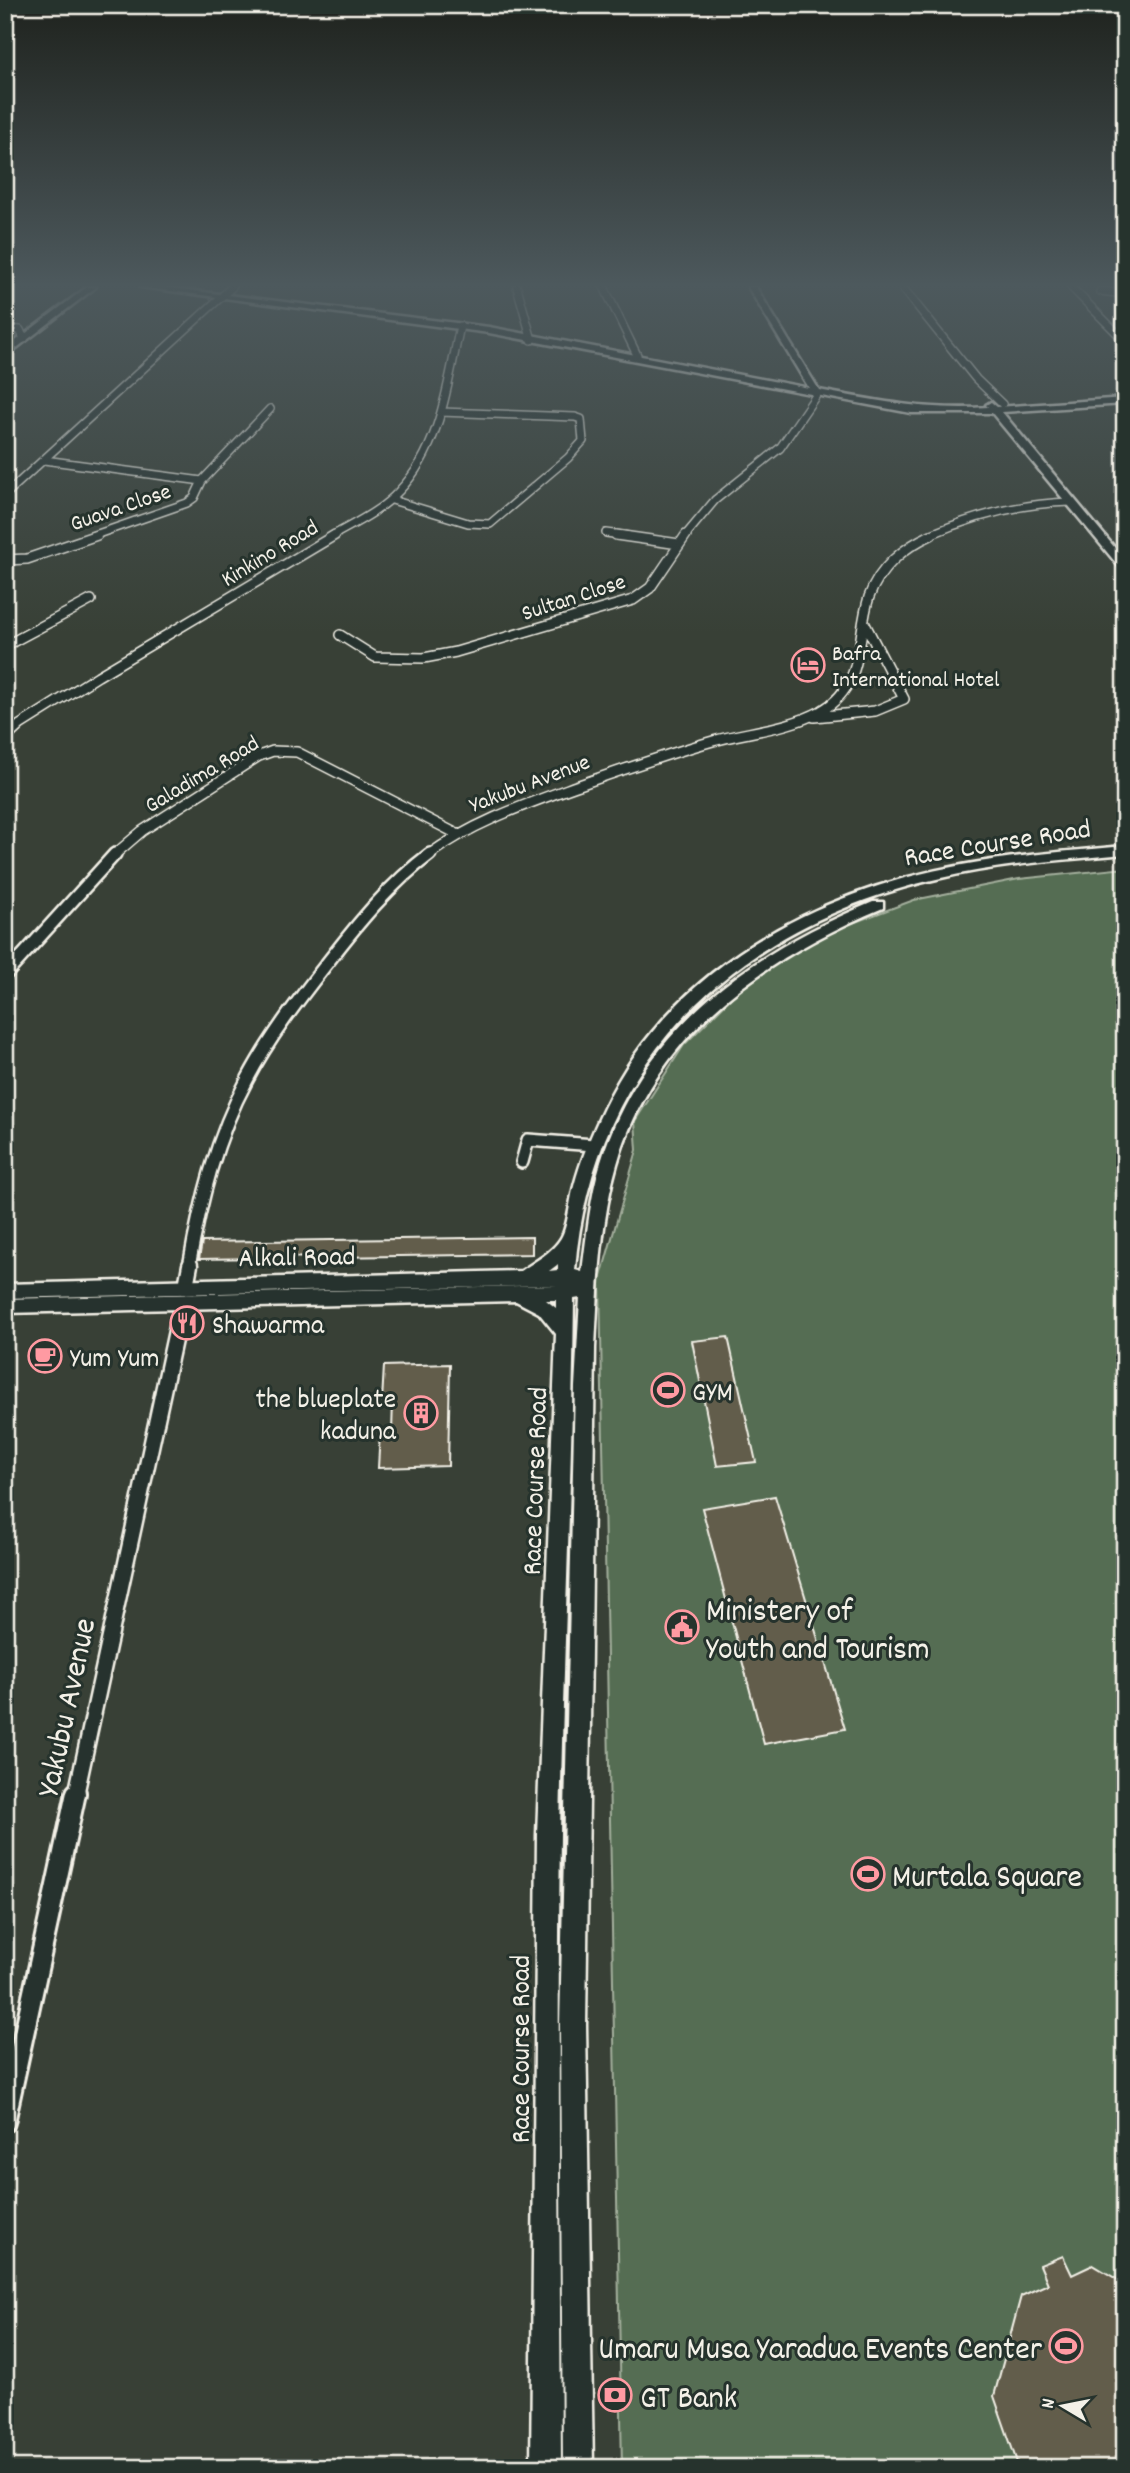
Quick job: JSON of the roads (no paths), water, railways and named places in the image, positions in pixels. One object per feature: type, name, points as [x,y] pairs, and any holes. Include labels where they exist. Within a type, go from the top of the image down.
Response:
[{"type":"street","points":[[5,495],[106,402]]},
{"type":"street","name":"Kinkino Road","points":[[5,739],[20,725],[98,676],[392,500],[417,474],[436,431],[443,402]]},
{"type":"street","name":"Sultan Close","points":[[340,635],[378,657],[424,658],[456,652],[633,600],[650,589],[679,544],[715,500],[780,448],[810,402]]},
{"type":"street","points":[[871,402],[911,410],[1049,402]]},
{"type":"street","points":[[972,408],[978,402]]},
{"type":"street","points":[[994,402],[1016,421],[1125,550]]},
{"type":"street","points":[[994,402],[1003,420],[1125,567]]},
{"type":"street","points":[[1014,402],[1022,405],[1089,402]]},
{"type":"street","points":[[1016,421],[1022,405]]},
{"type":"street","points":[[972,408],[1003,420]]},
{"type":"street","points":[[202,481],[270,409]]},
{"type":"street","points":[[392,500],[468,523],[490,524],[568,458],[583,441],[581,419],[575,416],[441,411]]},
{"type":"street","name":"Guava Close","points":[[5,560],[27,559],[187,503],[194,498],[202,481],[44,460]]},
{"type":"street","name":"Yakubu Avenue","points":[[5,2122],[184,1295],[195,1233],[222,1139],[253,1070],[274,1035],[366,912],[404,874],[458,835],[510,810],[564,790],[712,741],[803,717],[823,709],[842,693],[854,675],[869,598],[885,568],[902,551],[939,529],[1037,502],[1059,490]]},
{"type":"street","name":"Yakubu Avenue","points":[[1037,502],[1071,502]]},
{"type":"street","points":[[606,533],[679,544]]},
{"type":"street","points":[[5,646],[91,600]]},
{"type":"street","points":[[803,717],[884,709],[900,704],[904,699],[865,624]]},
{"type":"street","name":"Galadima Road","points":[[5,975],[103,866],[135,837],[247,763],[273,751],[297,752],[458,835]]},
{"type":"street","name":"Race Course Road","points":[[546,2468],[551,1744],[564,1412],[566,1284],[571,1238],[594,1144],[614,1099],[662,1029],[720,973],[758,946],[845,904],[938,874],[990,865],[1125,850]]},
{"type":"street","name":"Race Course Road","points":[[578,2468],[573,2029],[589,1284],[603,1184],[613,1149],[633,1104],[680,1034],[736,980],[773,954],[817,930],[899,896],[995,875],[1125,859]]},
{"type":"street","points":[[522,1162],[528,1140],[594,1144]]},
{"type":"street","points":[[565,1332],[545,1308],[520,1285],[551,1260],[571,1238]]},
{"type":"street","name":"Alkali Road","points":[[5,1306],[184,1295],[589,1284]]},
{"type":"street","name":"Alkali Road","points":[[5,1291],[184,1295]]},
{"type":"place","name":"Bafra International Hotel","points":[[808,665]]},
{"type":"place","name":"Shawarma","points":[[187,1323]]},
{"type":"place","name":"Yum Yum","points":[[45,1356]]},
{"type":"place","name":"GYM","points":[[668,1390]]},
{"type":"place","name":"the blueplate kaduna","points":[[421,1413]]},
{"type":"place","name":"Ministery of Youth and Tourism","points":[[682,1627]]},
{"type":"place","name":"Murtala Square","points":[[868,1874]]},
{"type":"place","name":"Umaru Musa Yaradua Events Center","points":[[1066,2346]]},
{"type":"place","name":"GT Bank","points":[[615,2395]]}]
